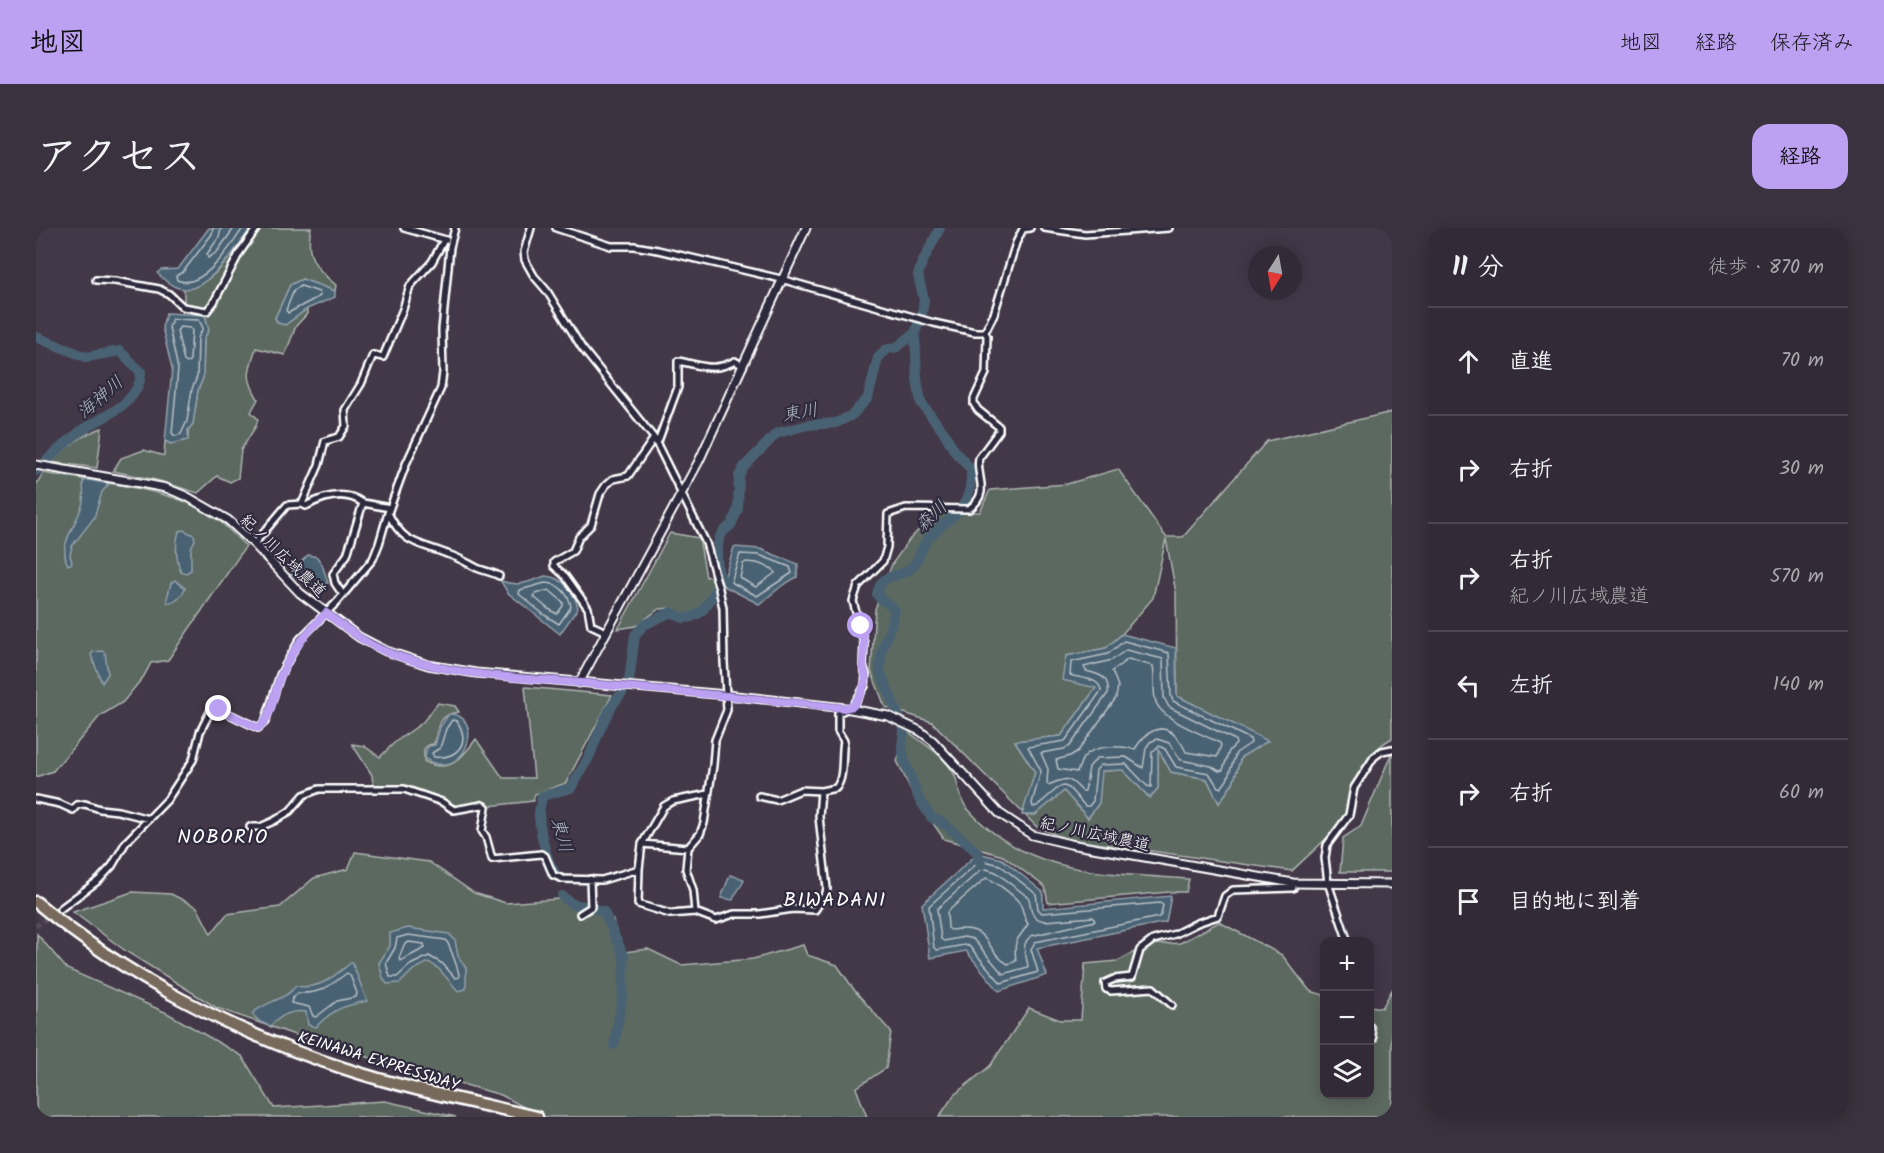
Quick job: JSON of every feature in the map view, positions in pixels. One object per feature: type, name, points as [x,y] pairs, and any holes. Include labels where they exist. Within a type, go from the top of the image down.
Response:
[{"type":"highway","name":"KEINAWA EXPRESSWAY","points":[[36,902],[91,944],[138,974],[187,1002],[289,1049],[399,1085],[537,1117]]},
{"type":"street","points":[[96,280],[159,289],[169,294],[183,307],[207,310],[214,302],[240,252],[257,228]]},
{"type":"street","points":[[404,228],[447,240]]},
{"type":"street","points":[[302,504],[319,465],[326,441],[339,437],[346,426],[345,410],[361,384],[374,354],[382,357],[403,309],[410,286],[432,262],[455,228]]},
{"type":"street","points":[[531,228],[524,252],[525,260],[582,348],[654,438],[706,543],[720,589],[723,608],[727,710],[713,747],[713,765],[700,834],[688,848],[686,869],[693,890],[695,912]]},
{"type":"street","points":[[556,228],[610,246],[634,246],[658,250],[782,279],[975,332],[985,332]]},
{"type":"street","points":[[579,683],[682,493],[806,228]]},
{"type":"street","points":[[759,796],[777,800],[801,790],[821,791],[836,788],[840,783],[844,739],[838,731],[838,713],[844,708],[853,706],[865,686],[866,679],[863,665],[863,634],[853,601],[858,586],[878,569],[885,557],[888,514],[906,507],[969,509],[979,498],[983,486],[979,458],[999,431],[999,427],[974,404],[974,399],[986,373],[987,336],[985,332],[994,314],[1016,243],[1023,229],[1030,228]]},
{"type":"street","points":[[1044,228],[1085,234],[1112,230],[1169,228]]},
{"type":"street","points":[[60,909],[99,880],[112,866],[126,842],[167,800],[193,760],[200,732],[211,710],[219,709],[258,728],[265,722],[280,675],[300,639],[343,595],[373,559],[406,464],[441,388],[447,240]]},
{"type":"street","points":[[657,444],[678,387],[678,361],[705,368],[724,366],[735,361],[743,366]]},
{"type":"street","points":[[606,632],[591,625],[588,608],[565,576],[554,566],[554,562],[573,551],[579,537],[591,525],[600,494],[606,485],[613,479],[628,477],[654,438]]},
{"type":"street","name":"紀ノ川広域農道","points":[[36,465],[140,483],[186,496],[228,520],[300,592],[358,637],[386,651],[428,665],[476,673],[727,695],[844,708],[888,716],[920,731],[933,741],[999,813],[1032,835],[1293,883],[1392,884]]},
{"type":"street","points":[[254,544],[287,505],[306,506],[318,499],[340,495],[356,498],[363,503],[389,510]]},
{"type":"street","points":[[343,595],[335,583],[333,574],[346,555],[363,503]]},
{"type":"street","points":[[389,510],[397,529],[404,536],[421,546],[458,558],[499,576]]},
{"type":"street","points":[[1346,937],[1328,883],[1325,858],[1327,845],[1350,815],[1354,788],[1374,758],[1383,751],[1392,749]]},
{"type":"street","points":[[250,827],[260,827],[274,821],[290,811],[304,795],[312,790],[404,789],[442,802],[454,810],[482,805],[486,807],[482,831],[492,859],[541,854],[545,856],[553,875],[557,878],[607,879],[639,869]]},
{"type":"street","points":[[708,794],[666,804],[642,844],[638,904],[670,914],[695,912],[716,920],[734,914],[760,914],[793,909],[815,910],[827,888],[819,828],[821,791]]},
{"type":"street","points":[[36,799],[60,804],[73,810],[85,804],[149,819]]},
{"type":"street","points":[[642,844],[688,848]]},
{"type":"street","points":[[580,914],[591,907],[590,879]]},
{"type":"street","points":[[1172,1005],[1153,988],[1111,991],[1106,989],[1105,983],[1114,979],[1132,977],[1140,950],[1153,940],[1175,934],[1197,922],[1218,916],[1225,896],[1233,890],[1293,888],[1293,883]]},
{"type":"shaded area","points":[[251,228],[311,228],[309,246],[313,261],[322,273],[336,285],[335,291],[302,279],[290,285],[275,318],[277,322],[285,325],[307,309],[307,314],[296,326],[285,355],[256,348],[249,374],[251,385],[258,399],[251,412],[258,419],[241,450],[238,478],[230,482],[217,476],[198,493],[156,480],[113,471],[121,458],[144,450],[164,456],[165,441],[171,444],[188,439],[188,430],[193,424],[198,390],[203,378],[204,338],[209,330],[205,315],[184,304],[184,289],[205,281],[214,274],[230,257]]},
{"type":"shaded area","points":[[1392,412],[1392,738],[1380,746],[1367,761],[1354,797],[1338,825],[1292,871],[1067,839],[1037,827],[1025,815],[1035,815],[1064,791],[1088,818],[1099,803],[1101,771],[1123,770],[1150,798],[1158,788],[1158,748],[1171,772],[1207,779],[1219,803],[1233,783],[1241,757],[1267,741],[1177,696],[1176,593],[1166,539],[1153,598],[1122,634],[1106,648],[1066,656],[1096,688],[1061,736],[1015,741],[1035,772],[1023,813],[932,722],[885,707],[871,671],[875,609],[892,564],[909,540],[936,512],[980,512],[990,490],[1067,484],[1118,469],[1166,537],[1183,537],[1267,441]]},
{"type":"shaded area","points":[[102,428],[97,468],[51,462],[75,442]]},
{"type":"shaded area","points":[[43,473],[128,486],[191,504],[213,515],[246,546],[168,660],[151,663],[144,676],[123,702],[100,716],[53,771],[36,777],[36,485]]},
{"type":"shaded area","points":[[670,533],[699,538],[706,577],[711,576],[714,584],[707,599],[694,614],[688,615],[672,608],[659,609],[636,626],[618,629]]},
{"type":"shaded area","points":[[525,687],[612,695],[566,783],[535,794],[533,801],[489,806],[482,800],[468,805],[455,806],[443,799],[406,786],[373,785],[372,775],[352,744],[364,746],[380,757],[395,742],[422,723],[438,703],[455,706],[459,712],[447,715],[440,722],[434,744],[424,749],[424,761],[433,765],[448,765],[460,758],[476,739],[503,778],[534,778]]},
{"type":"shaded area","points":[[907,731],[933,750],[950,767],[967,808],[990,830],[1015,847],[1041,859],[1069,867],[1128,875],[1189,879],[1186,892],[1048,903],[1045,887],[1003,856],[944,839],[914,796],[897,761]]},
{"type":"shaded area","points":[[1392,752],[1392,872],[1340,872],[1343,838],[1361,826]]},
{"type":"shaded area","points":[[355,852],[429,862],[474,893],[506,903],[559,899],[594,910],[613,920],[624,952],[648,949],[681,965],[753,959],[803,945],[807,955],[837,965],[855,991],[891,1032],[886,1068],[856,1088],[867,1117],[543,1117],[501,1095],[318,1043],[217,1008],[127,952],[73,912],[132,892],[171,894],[197,907],[211,934],[227,914],[280,907],[314,878],[348,869]]},
{"type":"shaded area","points":[[1219,922],[1282,955],[1310,991],[1320,994],[1320,1099],[1374,1099],[1374,1007],[1382,1008],[1392,990],[1392,1117],[939,1117],[954,1095],[990,1066],[1029,1008],[1060,1020],[1081,1020],[1085,964],[1118,961],[1147,945],[1180,943]]},
{"type":"shaded area","points":[[37,934],[67,969],[167,1013],[242,1056],[274,1108],[385,1101],[456,1117],[36,1117]]},
{"type":"water","points":[[209,228],[251,228],[222,266],[203,283],[193,288],[177,287],[157,273],[161,270],[178,269]]},
{"type":"water","points":[[302,279],[335,291],[335,297],[307,309],[285,325],[278,323],[275,318],[290,285]]},
{"type":"water","points":[[166,313],[205,315],[209,330],[204,338],[203,378],[198,390],[193,424],[188,430],[188,440],[171,444],[165,441],[172,369],[162,327]]},
{"type":"water","points":[[83,481],[109,484],[102,492],[94,518],[72,546],[70,555],[72,563],[68,565],[65,549],[81,509]]},
{"type":"water","points":[[183,530],[194,535],[195,540],[191,548],[191,570],[186,573],[181,572],[177,552],[179,531]]},
{"type":"water","points":[[734,547],[760,549],[798,564],[797,577],[759,604],[722,585]]},
{"type":"water","points":[[308,555],[317,557],[322,564],[328,583],[319,585],[308,583],[290,573]]},
{"type":"water","points":[[545,576],[557,579],[567,586],[578,608],[560,634],[508,593],[500,580],[517,584]]},
{"type":"water","points":[[175,580],[185,588],[179,598],[168,603],[171,583]]},
{"type":"water","points":[[1122,634],[1176,648],[1177,696],[1268,741],[1241,757],[1233,783],[1219,803],[1207,779],[1171,772],[1158,749],[1158,788],[1150,798],[1123,770],[1102,771],[1099,803],[1088,818],[1064,791],[1035,815],[1022,815],[1035,772],[1015,741],[1061,736],[1096,688],[1062,680],[1066,656],[1106,648]]},
{"type":"water","points":[[93,652],[105,653],[108,674],[102,683],[91,655]]},
{"type":"water","points":[[449,714],[460,717],[467,724],[469,734],[467,746],[452,762],[440,764],[425,759],[426,750],[429,746],[435,745],[440,727]]},
{"type":"water","points":[[978,853],[1002,859],[1043,892],[1043,908],[1171,896],[1166,922],[1037,948],[1047,975],[999,991],[966,951],[930,958],[922,904]]},
{"type":"water","points":[[730,875],[744,879],[733,900],[721,898]]},
{"type":"water","points":[[408,928],[449,934],[455,940],[458,956],[466,968],[466,989],[458,991],[439,969],[429,962],[413,970],[400,983],[387,984],[379,963],[390,946],[390,933]]},
{"type":"water","points":[[352,962],[367,1001],[339,1009],[316,1027],[308,1025],[306,1012],[286,1014],[270,1026],[260,1022],[252,1014],[286,995],[295,986],[319,984]]},
{"type":"waterway","name":"森川","points":[[940,228],[918,275],[924,300],[915,333],[917,379],[921,403],[945,434],[955,452],[971,469],[970,484],[964,504],[927,540],[914,565],[904,573],[883,581],[880,586],[877,594],[895,610],[881,655],[880,671],[904,729],[902,747],[904,759],[919,799],[931,817],[946,825],[978,853],[981,865]]},
{"type":"waterway","name":"東川","points":[[719,582],[721,577],[718,572],[717,555],[719,539],[731,525],[738,509],[739,476],[744,467],[777,433],[808,425],[836,423],[852,415],[868,398],[878,358],[885,350],[897,347],[915,333]]},
{"type":"waterway","name":"海神川","points":[[36,337],[86,357],[120,351],[141,372],[139,383],[127,401],[81,431],[36,471]]},
{"type":"waterway","name":"東川","points":[[629,681],[635,635],[644,625],[671,612],[683,618],[695,616],[707,605],[716,589]]},
{"type":"waterway","name":"東川","points":[[558,877],[547,857],[541,831],[539,816],[542,796],[571,788],[590,755],[607,714],[623,692]]},
{"type":"waterway","name":"東川","points":[[562,896],[572,904],[589,907]]},
{"type":"waterway","name":"東川","points":[[592,908],[604,912],[624,957],[623,994],[614,1045]]},
{"type":"tunnel","points":[[36,926],[60,909]]},
{"type":"district","name":"NOBORIO","points":[[223,836]]},
{"type":"district","name":"BIWADANI","points":[[835,899]]},
{"type":"route","points":[[219,709],[258,728],[265,722],[280,675],[300,639],[326,613],[358,637],[386,651],[428,665],[476,673],[727,695],[844,708],[853,706],[865,686],[864,643],[861,626]]}]
